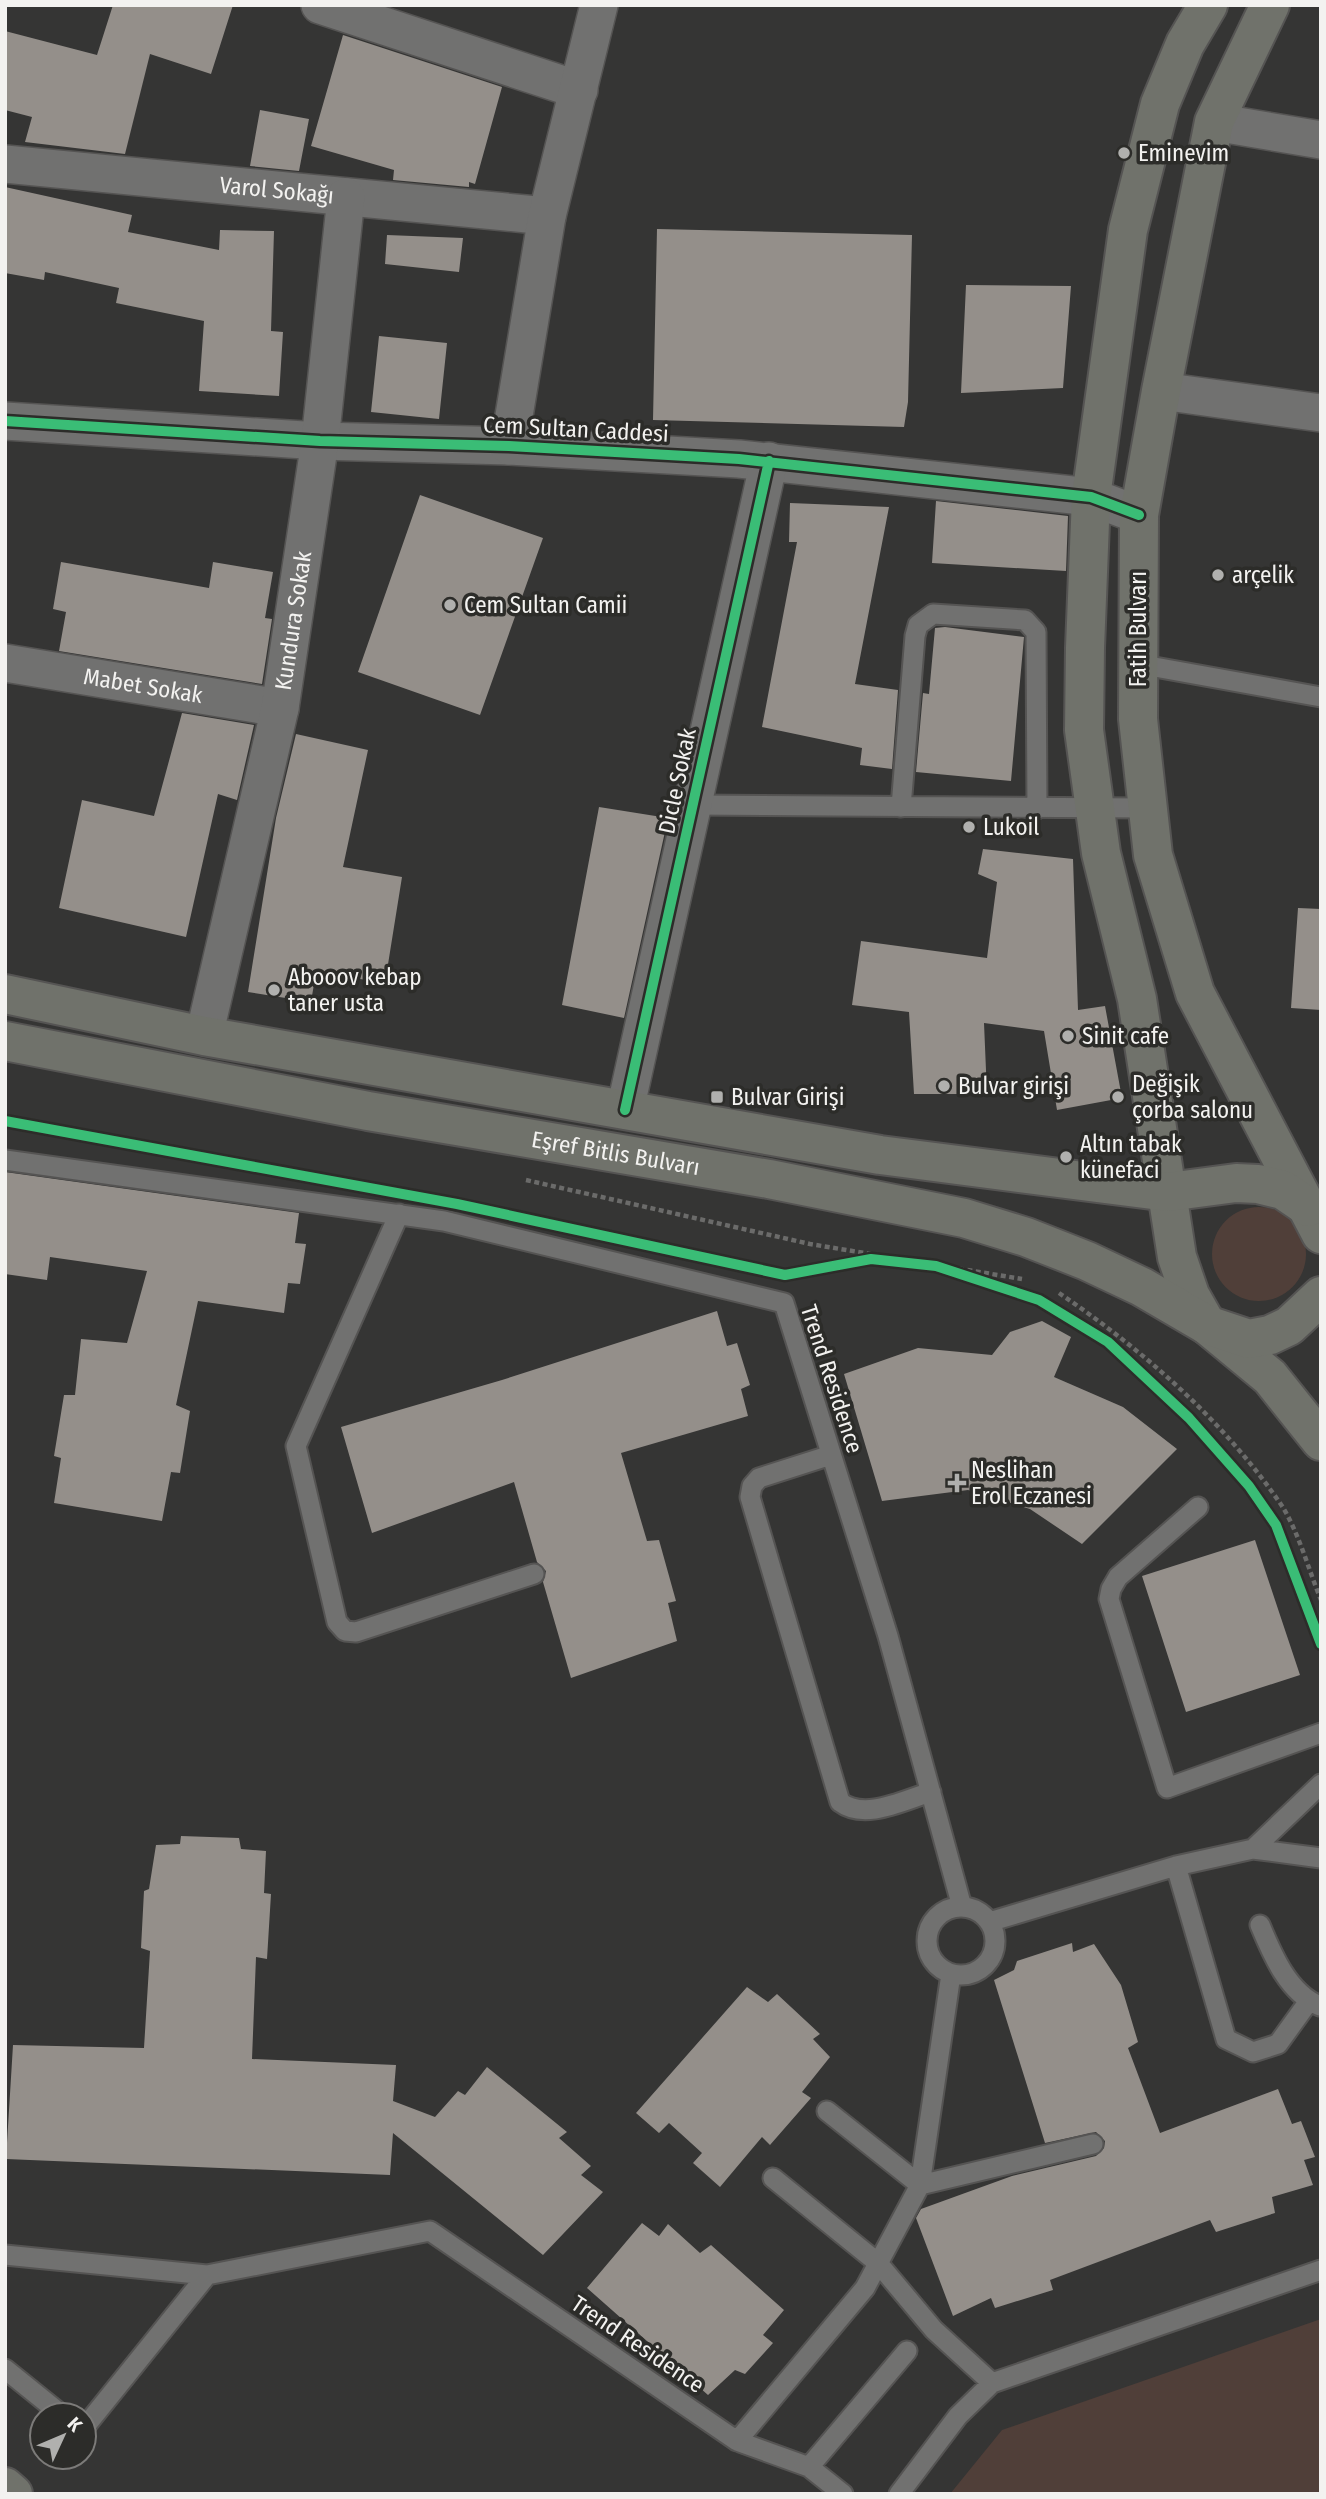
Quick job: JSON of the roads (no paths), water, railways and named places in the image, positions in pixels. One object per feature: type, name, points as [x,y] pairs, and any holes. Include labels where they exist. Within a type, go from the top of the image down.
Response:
[{"type":"main road","points":[[1208,5],[1185,44],[1160,104],[1128,230],[1091,497],[1084,730],[1101,853],[1137,999],[1177,1257],[1190,1295],[1207,1325],[1270,1377],[1321,1441]]},
{"type":"main road","name":"Fatih Bulvarı","points":[[1270,5],[1214,122],[1161,391],[1139,515],[1138,719],[1153,855],[1195,993],[1316,1217]]},
{"type":"main road","name":"Eşref Bitlis Bulvarı","points":[[5,994],[204,1036],[880,1154],[1168,1192],[1236,1182],[1258,1184],[1283,1190],[1316,1217]]},
{"type":"main road","name":"Eşref Bitlis Bulvarı","points":[[5,1041],[368,1111],[769,1180],[964,1218],[1026,1237],[1087,1261],[1142,1287],[1207,1325]]},
{"type":"main road","points":[[1207,1325],[1249,1339],[1270,1335],[1289,1326],[1321,1296]]},
{"type":"main road","points":[[5,2487],[13,2494]]},
{"type":"street","points":[[320,5],[579,90]]},
{"type":"street","points":[[509,446],[547,216],[599,5]]},
{"type":"street","points":[[1214,122],[1321,140]]},
{"type":"street","name":"Varol Sokağı","points":[[5,164],[547,216]]},
{"type":"street","name":"Kundura Sokak","points":[[204,1036],[280,708],[320,441],[346,197]]},
{"type":"street","points":[[1161,391],[1321,413]]},
{"type":"street","name":"Cem Sultan Caddesi","points":[[5,421],[320,441],[509,446],[769,461],[1091,497],[1139,515]]},
{"type":"street","name":"Dicle Sokak","points":[[625,1110],[769,461]]},
{"type":"street","name":"Mabet Sokak","points":[[5,663],[280,708]]},
{"type":"lane","points":[[901,807],[915,636],[918,625],[933,614],[1024,620],[1036,632],[1037,809]]},
{"type":"lane","points":[[1138,664],[1321,697]]},
{"type":"lane","points":[[693,805],[1148,808]]},
{"type":"lane","name":"Trend Residence","points":[[5,1160],[457,1224],[784,1303],[888,1636],[962,1907]]},
{"type":"lane","points":[[399,1214],[296,1446],[337,1622],[345,1631],[356,1632],[534,1574]]},
{"type":"lane","points":[[831,1455],[758,1478],[752,1486],[750,1497],[841,1802],[850,1810],[862,1811],[931,1792]]},
{"type":"lane","points":[[1198,1507],[1118,1577],[1111,1589],[1109,1600],[1167,1788],[1321,1733]]},
{"type":"lane","points":[[1253,1849],[1321,1784]]},
{"type":"lane","points":[[989,1922],[1176,1866],[1253,1849],[1321,1858]]},
{"type":"lane","points":[[1176,1866],[1226,2039],[1253,2052],[1278,2044],[1315,2004],[1275,1962],[1259,1925]]},
{"type":"lane","points":[[962,1907],[975,1910],[989,1922],[995,1939],[990,1960],[973,1973],[951,1974],[941,1969],[930,1955],[928,1933],[940,1914],[962,1907]]},
{"type":"lane","points":[[737,2441],[865,2288],[920,2185],[951,1974]]},
{"type":"lane","points":[[827,2111],[920,2185]]},
{"type":"lane","points":[[920,2185],[1093,2144]]},
{"type":"lane","points":[[773,2178],[878,2263],[934,2330],[992,2383]]},
{"type":"lane","name":"Trend Residence","points":[[5,2255],[207,2276],[430,2231],[737,2441],[809,2467],[843,2494]]},
{"type":"lane","points":[[899,2494],[958,2416],[992,2383],[1321,2270]]},
{"type":"lane","points":[[98,2411],[207,2276]]},
{"type":"lane","points":[[809,2467],[906,2351]]},
{"type":"lane","points":[[5,2368],[45,2401]]},
{"type":"place","name":"Eminevim","points":[[1124,153]]},
{"type":"place","name":"arçelik","points":[[1218,575]]},
{"type":"place","name":"Cem Sultan Camii","points":[[450,605]]},
{"type":"place","name":"Lukoil","points":[[969,827]]},
{"type":"place","name":"Abooov kebap taner usta","points":[[274,990]]},
{"type":"place","name":"Sinit cafe","points":[[1068,1036]]},
{"type":"place","name":"Bulvar girişi","points":[[944,1086]]},
{"type":"place","name":"Bulvar Girişi","points":[[717,1097]]},
{"type":"place","name":"Değişik çorba salonu","points":[[1118,1097]]},
{"type":"place","name":"Altın tabak künefaci","points":[[1066,1157]]},
{"type":"place","name":"Neslihan Erol Eczanesi","points":[[957,1483]]}]
